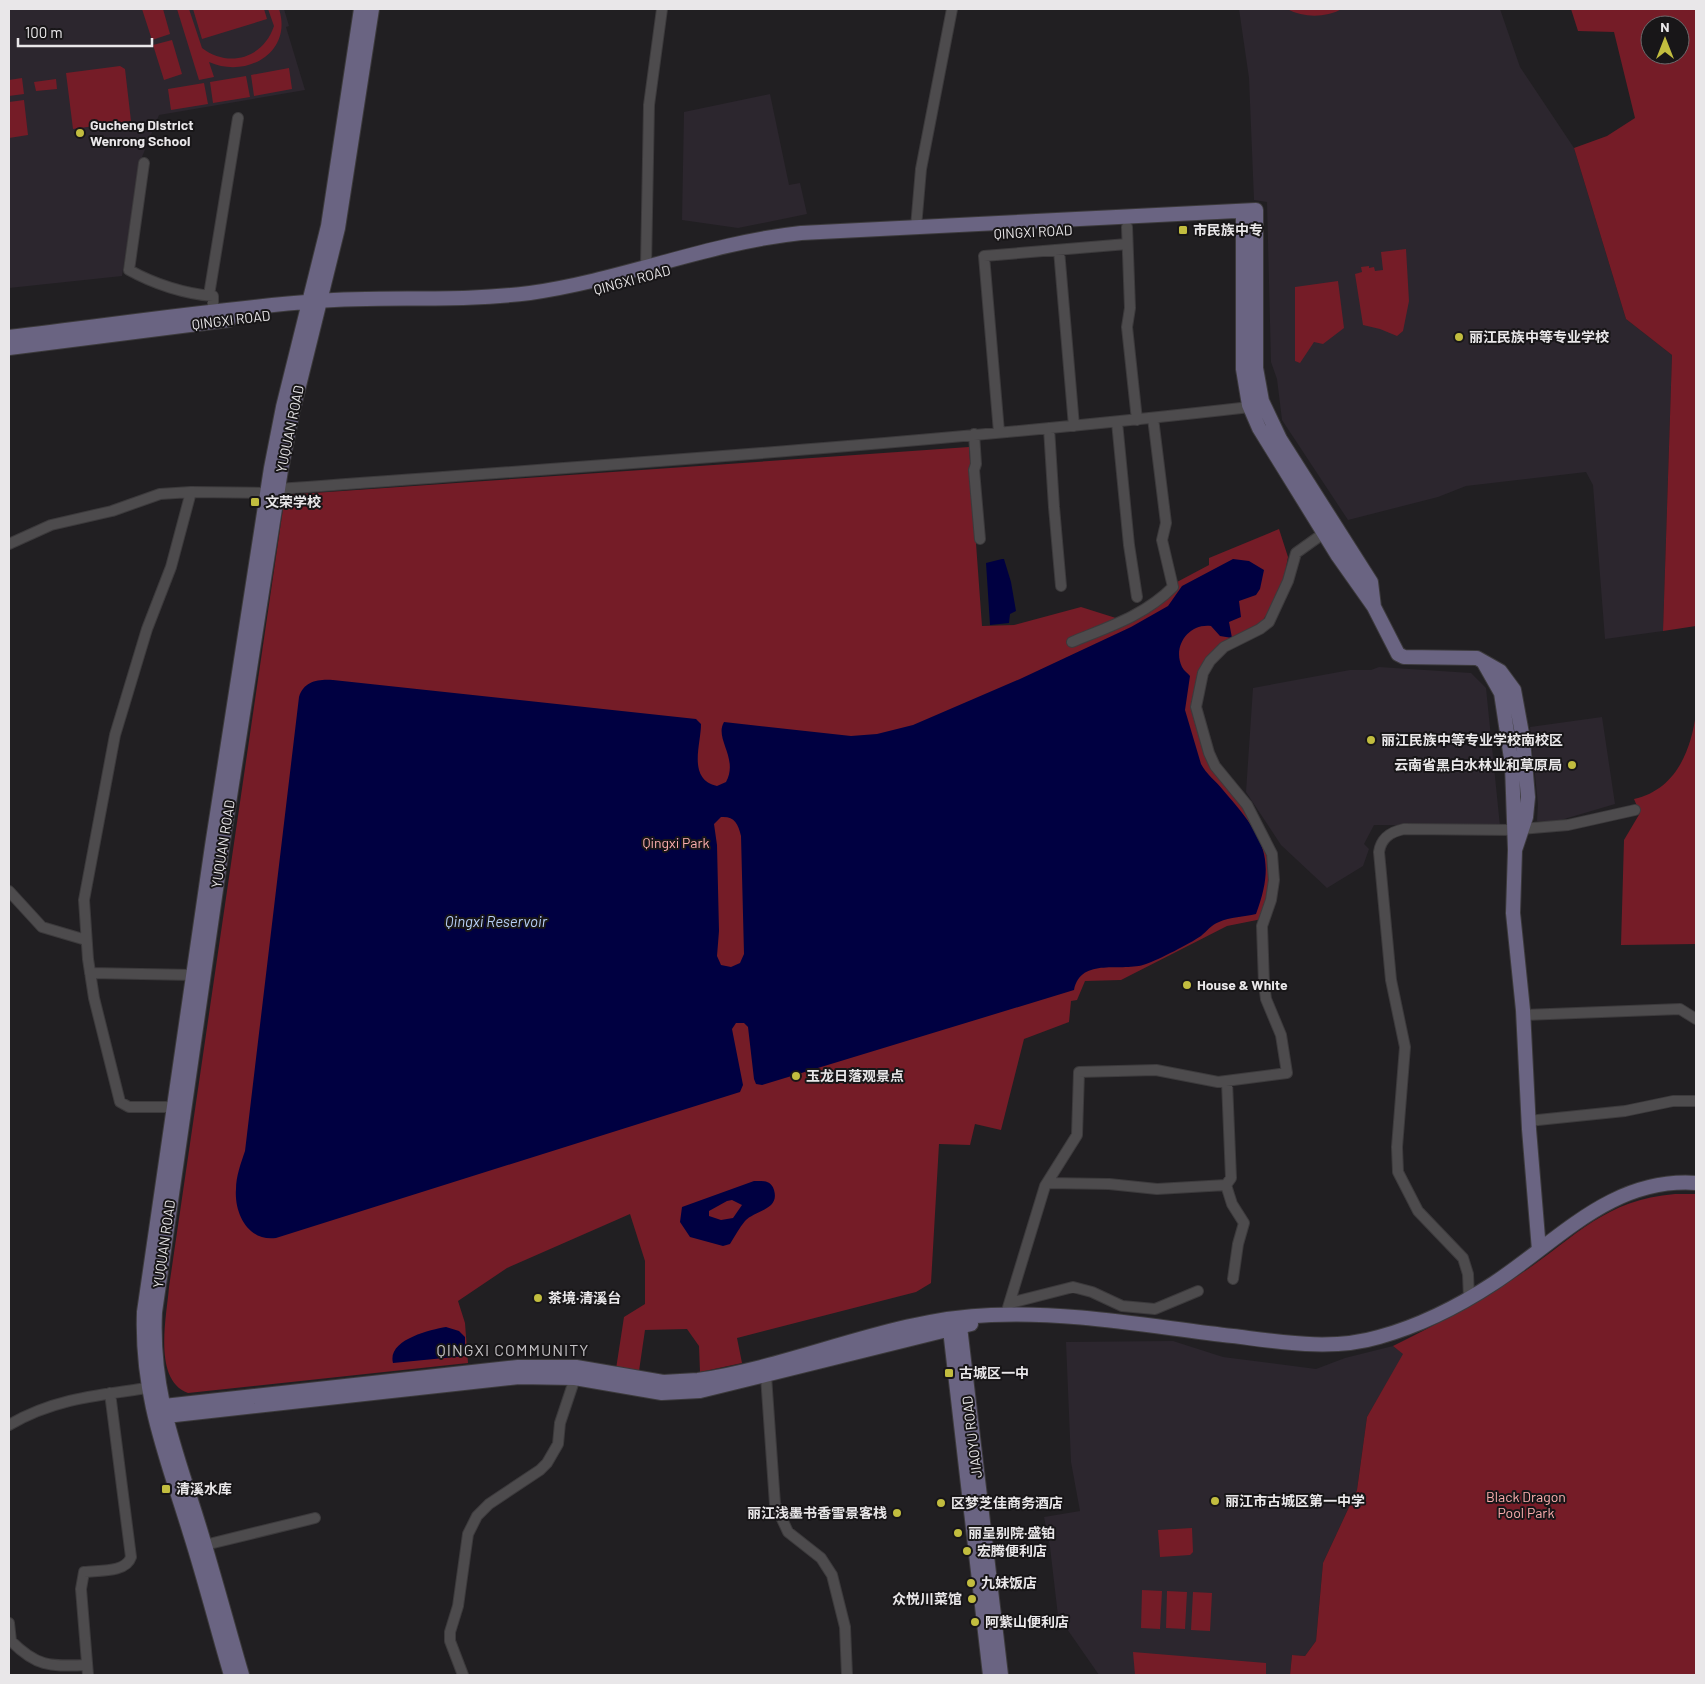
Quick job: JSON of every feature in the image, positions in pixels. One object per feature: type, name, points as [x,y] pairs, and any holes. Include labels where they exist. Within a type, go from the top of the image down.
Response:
[{"type":"street","name":"YUQUAN ROAD","points":[[315,306],[361,9]]},
{"type":"street","name":"YUQUAN ROAD","points":[[230,1675],[158,1412],[154,1354],[157,1288],[283,407],[315,306],[346,188],[372,9]]},
{"type":"street","points":[[646,267],[648,121],[654,57],[662,9]]},
{"type":"street","points":[[916,228],[921,169],[952,9]]},
{"type":"street","points":[[209,295],[238,118]]},
{"type":"street","points":[[144,163],[129,270],[147,280],[198,295],[213,296],[213,312]]},
{"type":"street","name":"QINGXI ROAD","points":[[9,348],[315,306],[483,306],[530,302],[595,290],[740,251],[802,242],[1127,227],[1250,215]]},
{"type":"street","name":"QINGXI ROAD","points":[[9,338],[213,312],[509,295],[569,286],[728,244],[776,235],[1250,215]]},
{"type":"street","points":[[1250,215],[1243,369],[1250,407],[1269,446],[1374,607],[1394,649],[1401,656],[1471,657],[1482,660],[1500,670],[1514,690],[1523,739],[1528,797],[1519,829],[1516,850],[1513,913],[1523,1015],[1528,1121],[1539,1250]]},
{"type":"street","points":[[1250,215],[1256,368],[1262,401],[1280,439],[1371,582],[1374,607]]},
{"type":"street","points":[[1127,227],[1130,308],[1127,327],[1136,420]]},
{"type":"street","points":[[999,432],[984,256],[1127,244]]},
{"type":"street","points":[[1059,250],[1074,426]]},
{"type":"street","points":[[9,544],[51,525],[112,511],[160,494],[272,491],[1074,426],[1250,407]]},
{"type":"street","points":[[1072,642],[1138,615],[1158,602],[1173,587],[1162,540],[1166,522],[1153,418]]},
{"type":"street","points":[[1118,422],[1129,545],[1137,597]]},
{"type":"street","points":[[1050,428],[1054,507],[1062,586]]},
{"type":"street","points":[[974,434],[976,464],[974,470],[980,539]]},
{"type":"street","name":"YUQUAN ROAD","points":[[242,1675],[205,1545],[148,1388],[143,1354],[147,1287],[193,975],[272,491]]},
{"type":"street","points":[[174,1106],[129,1107],[120,1102],[104,1041],[90,973],[84,900],[87,873],[115,735],[147,629],[171,567],[191,492]]},
{"type":"street","points":[[1008,1309],[1035,1213],[1047,1182],[1076,1140],[1079,1129],[1079,1072],[1156,1070],[1190,1078],[1228,1082],[1287,1073],[1281,1035],[1266,999],[1264,984],[1262,926],[1271,900],[1275,871],[1269,846],[1247,805],[1219,773],[1211,758],[1196,712],[1203,674],[1210,661],[1224,647],[1260,629],[1269,622],[1288,581],[1296,553],[1324,533]]},
{"type":"street","points":[[1470,1298],[1468,1274],[1463,1258],[1418,1211],[1398,1172],[1396,1147],[1406,1048],[1390,980],[1379,852],[1382,843],[1388,835],[1404,829],[1519,829],[1568,825],[1635,810]]},
{"type":"street","points":[[9,892],[42,927],[86,940]]},
{"type":"street","points":[[90,973],[193,975]]},
{"type":"street","points":[[1523,1015],[1680,1009],[1696,1019]]},
{"type":"street","points":[[1226,1185],[1231,1178],[1228,1082]]},
{"type":"street","points":[[1528,1121],[1626,1111],[1673,1101],[1696,1101]]},
{"type":"street","points":[[1047,1182],[1109,1184],[1157,1189],[1226,1185]]},
{"type":"street","points":[[158,1412],[518,1367],[576,1367],[663,1382],[698,1380],[954,1323],[1024,1315],[1132,1324],[1287,1343],[1342,1343],[1378,1338],[1421,1321],[1470,1298],[1590,1212],[1615,1198],[1653,1186],[1696,1183]]},
{"type":"street","points":[[1226,1185],[1232,1204],[1244,1223],[1238,1244],[1234,1280]]},
{"type":"street","points":[[158,1412],[529,1377],[575,1378],[645,1391],[675,1393],[715,1389],[1008,1309],[1073,1287],[1092,1292],[1122,1306],[1135,1308],[1162,1308],[1198,1291]]},
{"type":"street","points":[[1132,1324],[1135,1308]]},
{"type":"street","points":[[1008,1309],[1024,1315]]},
{"type":"street","name":"JIAOYU ROAD","points":[[954,1323],[990,1675]]},
{"type":"street","name":"JIAOYU ROAD","points":[[954,1323],[1000,1675]]},
{"type":"street","points":[[766,1376],[775,1504],[788,1532],[821,1558],[832,1575],[845,1628],[847,1675]]},
{"type":"street","points":[[463,1675],[450,1640],[450,1632],[458,1606],[468,1534],[477,1516],[489,1504],[540,1470],[547,1462],[558,1444],[560,1423],[575,1378]]},
{"type":"street","points":[[9,1425],[34,1410],[110,1393],[148,1388]]},
{"type":"street","points":[[9,1622],[11,1641],[37,1660],[51,1666],[87,1670],[81,1589],[82,1575],[84,1572],[122,1567],[129,1563],[131,1557],[110,1393]]},
{"type":"street","points":[[205,1545],[315,1518]]},
{"type":"shaded area","name":"Gucheng District Wenrong School","points":[[9,9],[284,9],[289,26],[286,27],[305,90],[159,115],[140,162],[122,276],[9,288]]},
{"type":"shaded area","name":"丽江民族中等专业学校","points":[[1239,9],[1500,9],[1520,67],[1574,148],[1626,319],[1672,355],[1663,631],[1605,639],[1593,485],[1586,472],[1466,486],[1438,497],[1348,520],[1282,420],[1277,379],[1271,362],[1267,202],[1254,200],[1249,78]]},
{"type":"shaded area","points":[[770,94],[789,185],[800,183],[807,214],[738,228],[682,220],[684,112]]},
{"type":"shaded area","name":"丽江民族中等专业学校南校区","points":[[1379,667],[1471,673],[1486,688],[1500,826],[1374,825],[1364,844],[1369,849],[1363,866],[1327,888],[1281,845],[1246,792],[1253,688],[1350,670],[1371,670]]},
{"type":"shaded area","name":"云南省黑白水林业和草原局","points":[[1602,717],[1615,804],[1554,822],[1537,821],[1538,804],[1530,727]]},
{"type":"shaded area","name":"丽江市古城区第一中学","points":[[1173,1341],[1223,1357],[1316,1369],[1345,1358],[1393,1346],[1404,1354],[1367,1417],[1357,1490],[1323,1563],[1316,1641],[1305,1656],[1292,1655],[1290,1675],[1099,1675],[1058,1616],[1050,1547],[1044,1517],[1080,1511],[1071,1462],[1066,1342]]},
{"type":"green space","points":[[142,9],[163,9],[170,34],[152,40]]},
{"type":"green space","points":[[177,9],[189,9],[202,48],[223,58],[244,57],[262,46],[274,26],[268,9],[279,9],[282,24],[279,38],[273,49],[264,58],[252,64],[238,67],[223,66],[209,62],[214,77],[199,80]]},
{"type":"green space","points":[[193,9],[264,9],[267,19],[202,39]]},
{"type":"green space","points":[[1287,9],[1342,9],[1329,14],[1315,16],[1300,14]]},
{"type":"green space","points":[[1571,9],[1696,9],[1696,626],[1663,631],[1672,355],[1626,319],[1574,148],[1607,136],[1635,118],[1614,32],[1578,31]]},
{"type":"green space","points":[[172,40],[182,74],[164,80],[153,45]]},
{"type":"green space","points":[[120,66],[125,69],[131,121],[73,129],[66,73]]},
{"type":"green space","points":[[289,68],[292,89],[254,96],[251,75]]},
{"type":"green space","points":[[246,76],[250,97],[213,103],[210,82]]},
{"type":"green space","points":[[22,78],[24,94],[9,96],[9,80]]},
{"type":"green space","points":[[56,79],[57,89],[36,91],[34,82]]},
{"type":"green space","points":[[204,83],[208,104],[171,110],[168,89]]},
{"type":"green space","points":[[24,100],[28,135],[9,138],[9,102]]},
{"type":"green space","points":[[1406,249],[1409,301],[1403,331],[1397,336],[1363,325],[1355,274],[1362,272],[1361,267],[1374,267],[1375,271],[1383,270],[1381,252]]},
{"type":"green space","points":[[1338,281],[1344,328],[1323,344],[1314,342],[1300,363],[1295,361],[1295,287]]},
{"type":"green space","name":"Qingxi Park","points":[[969,447],[982,626],[1014,625],[1081,607],[1119,619],[1137,612],[1177,582],[1209,565],[1209,558],[1279,529],[1288,557],[1284,578],[1267,614],[1261,623],[1219,648],[1192,709],[1205,755],[1250,816],[1267,853],[1270,884],[1262,919],[1227,926],[1121,980],[1085,981],[1077,1000],[1071,1001],[1069,1022],[1024,1039],[1001,1130],[975,1124],[970,1145],[939,1144],[931,1283],[916,1292],[737,1338],[742,1363],[700,1372],[699,1346],[687,1329],[645,1330],[639,1371],[616,1369],[624,1317],[645,1304],[645,1261],[630,1214],[507,1268],[458,1301],[465,1323],[468,1363],[188,1393],[177,1386],[170,1375],[164,1346],[169,1287],[285,495]]},
{"type":"green space","points":[[1696,713],[1696,944],[1621,945],[1624,840],[1640,813],[1634,799],[1660,787],[1678,767],[1690,742]]},
{"type":"green space","name":"Black Dragon Pool Park","points":[[1675,1194],[1696,1194],[1696,1675],[1290,1675],[1292,1655],[1305,1656],[1316,1641],[1323,1563],[1357,1490],[1367,1417],[1403,1354],[1393,1346],[1489,1294],[1519,1275],[1591,1223],[1609,1213],[1628,1204]]},
{"type":"green space","points":[[1192,1528],[1193,1552],[1190,1555],[1160,1557],[1158,1530]]},
{"type":"green space","points":[[1142,1590],[1162,1591],[1160,1629],[1141,1628]]},
{"type":"green space","points":[[1167,1591],[1187,1592],[1185,1629],[1166,1628]]},
{"type":"green space","points":[[1193,1592],[1212,1593],[1210,1631],[1191,1630]]},
{"type":"green space","points":[[1133,1652],[1266,1663],[1266,1675],[1135,1675]]},
{"type":"water","points":[[1004,559],[1011,582],[1016,611],[1010,614],[1009,623],[990,625],[986,563]]},
{"type":"water","name":"Qingxi Reservoir","points":[[1233,559],[1249,561],[1264,570],[1260,589],[1256,595],[1239,601],[1241,617],[1229,622],[1232,638],[1220,636],[1211,626],[1203,626],[1196,628],[1185,637],[1179,651],[1182,667],[1190,676],[1185,710],[1201,764],[1247,820],[1256,833],[1262,847],[1265,861],[1265,876],[1256,914],[1216,923],[1201,936],[1146,964],[1094,969],[1078,979],[1074,990],[762,1085],[756,1084],[754,1079],[748,1027],[744,1023],[736,1023],[732,1029],[743,1085],[740,1092],[276,1238],[266,1238],[258,1235],[245,1224],[237,1207],[236,1184],[245,1151],[299,697],[304,687],[308,684],[322,680],[333,680],[696,719],[701,724],[698,751],[699,769],[702,776],[708,782],[717,786],[726,782],[730,765],[722,735],[724,722],[851,736],[877,734],[913,725],[1020,679],[1131,627],[1168,606],[1182,586]],"holes":[[[721,817],[735,821],[741,836],[744,954],[740,963],[731,967],[721,965],[717,956],[719,931],[717,845],[714,824]]]},
{"type":"water","points":[[754,1181],[769,1183],[774,1190],[775,1197],[770,1206],[749,1217],[730,1244],[723,1246],[690,1237],[680,1222],[682,1207]],"holes":[[[732,1200],[742,1205],[733,1218],[721,1220],[709,1216],[709,1211],[727,1201]]]},
{"type":"water","points":[[446,1327],[459,1331],[465,1337],[465,1356],[393,1363],[393,1355],[396,1348],[403,1342],[420,1334]]},
{"type":"place","name":"Gucheng District Wenrong School","points":[[80,133]]},
{"type":"place","name":"市民族中专","points":[[1183,230]]},
{"type":"place","name":"丽江民族中等专业学校","points":[[1459,337]]},
{"type":"place","name":"文荣学校","points":[[255,502]]},
{"type":"place","name":"丽江民族中等专业学校南校区","points":[[1371,740]]},
{"type":"place","name":"云南省黑白水林业和草原局","points":[[1572,765]]},
{"type":"place","name":"House & White","points":[[1187,985]]},
{"type":"place","name":"玉龙日落观景点","points":[[796,1076]]},
{"type":"place","name":"茶境·清溪台","points":[[538,1298]]},
{"type":"place","name":"古城区一中","points":[[949,1373]]},
{"type":"place","name":"清溪水库","points":[[166,1489]]},
{"type":"place","name":"丽江市古城区第一中学","points":[[1215,1501]]},
{"type":"place","name":"区梦芝佳商务酒店","points":[[941,1503]]},
{"type":"place","name":"丽江浅墨书香雪景客栈","points":[[897,1513]]},
{"type":"place","name":"丽呈别院·盛铂","points":[[958,1533]]},
{"type":"place","name":"宏腾便利店","points":[[967,1551]]},
{"type":"place","name":"九妹饭店","points":[[971,1583]]},
{"type":"place","name":"众悦川菜馆","points":[[972,1599]]},
{"type":"place","name":"阿紫山便利店","points":[[975,1622]]},
{"type":"district","name":"QINGXI COMMUNITY","points":[[513,1350]]}]
